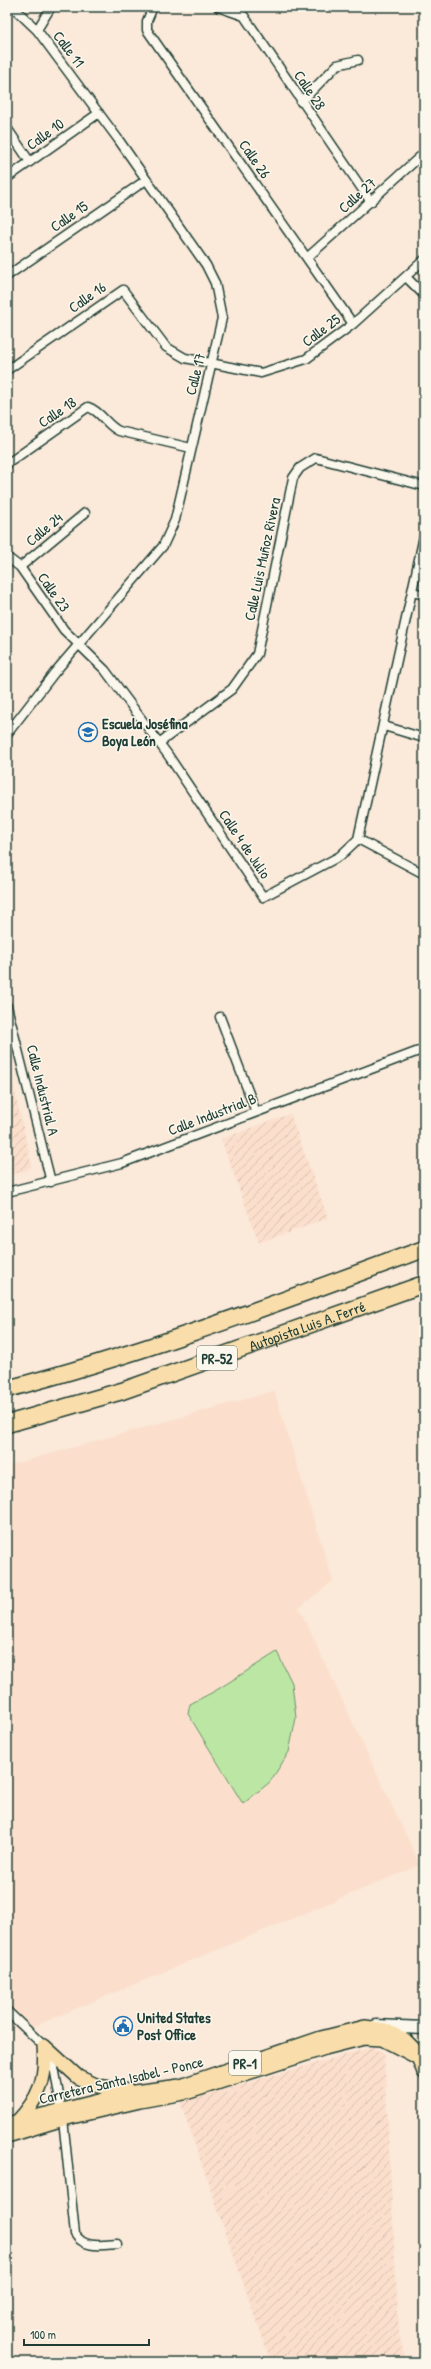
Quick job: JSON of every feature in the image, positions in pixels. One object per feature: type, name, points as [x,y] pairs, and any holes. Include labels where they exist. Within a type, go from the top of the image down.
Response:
[{"type":"highway","name":"PR-52","points":[[7,1389],[119,1356],[277,1303],[424,1250]]},
{"type":"highway","name":"Autopista Luis A. Ferré","points":[[7,1424],[122,1391],[424,1284]]},
{"type":"main road","points":[[372,2027],[380,2025],[424,2028]]},
{"type":"main road","name":"Carretera Santa Isabel - Ponce","points":[[7,2136],[62,2115],[134,2092],[180,2086],[321,2038],[356,2029],[372,2027],[401,2037],[421,2054],[424,2072]]},
{"type":"main road","name":"Carretera Santa Isabel - Ponce","points":[[12,2123],[189,2092],[317,2050],[364,2038],[388,2041],[421,2054]]},
{"type":"main road","points":[[44,2046],[78,2077],[98,2086],[134,2092]]},
{"type":"main road","points":[[12,2123],[31,2107],[40,2089],[46,2066],[44,2046]]},
{"type":"street","name":"Calle 11","points":[[13,7],[37,30],[99,113]]},
{"type":"street","points":[[37,30],[51,7]]},
{"type":"street","name":"Calle 26","points":[[153,7],[147,21],[147,30],[308,257],[353,324]]},
{"type":"street","name":"Calle 28","points":[[218,7],[244,16],[301,102],[371,202]]},
{"type":"street","points":[[301,102],[337,65],[358,60]]},
{"type":"street","name":"Calle 10","points":[[7,178],[99,113]]},
{"type":"street","name":"Calle 17","points":[[7,734],[79,643],[163,546],[175,520],[191,448],[213,362],[222,318],[215,283],[206,265],[99,113]]},
{"type":"street","points":[[7,128],[30,162]]},
{"type":"street","name":"Calle 27","points":[[308,257],[424,153]]},
{"type":"street","name":"Calle 15","points":[[7,276],[146,180]]},
{"type":"street","name":"Calle 25","points":[[213,362],[261,373],[306,359],[353,324],[424,260]]},
{"type":"street","points":[[406,277],[424,295]]},
{"type":"street","name":"Calle 16","points":[[7,370],[123,290],[166,347],[185,358],[213,362]]},
{"type":"street","name":"Calle 18","points":[[7,464],[88,407],[94,409],[111,428],[191,448]]},
{"type":"street","name":"Calle Luis Muñoz Rivera","points":[[159,743],[232,690],[257,654],[293,478],[300,468],[316,458],[424,486]]},
{"type":"street","name":"Calle 24","points":[[20,568],[85,513]]},
{"type":"street","points":[[424,536],[384,726],[358,839],[424,874]]},
{"type":"street","name":"Calle 23","points":[[7,557],[20,568],[64,630],[79,643]]},
{"type":"street","points":[[413,592],[424,595]]},
{"type":"street","name":"Calle 4 de Julio","points":[[79,643],[105,670],[159,743],[263,897],[340,856],[358,839]]},
{"type":"street","points":[[384,726],[424,738]]},
{"type":"street","name":"Calle Industrial A","points":[[7,1006],[51,1182]]},
{"type":"street","points":[[220,1017],[256,1112]]},
{"type":"street","name":"Calle Industrial B","points":[[7,1192],[122,1163],[424,1050]]},
{"type":"street","points":[[7,2012],[44,2046],[55,2072],[62,2115],[75,2234],[80,2241],[89,2244],[117,2244]]},
{"type":"shaded area","points":[[7,1058],[31,1167],[25,1171],[7,1176]]},
{"type":"shaded area","points":[[290,1114],[328,1218],[259,1243],[221,1139]]},
{"type":"shaded area","points":[[274,1391],[333,1581],[299,1608],[420,1865],[20,2032],[7,2019],[7,1466]]},
{"type":"shaded area","points":[[373,2047],[384,2054],[399,2335],[406,2362],[271,2362],[180,2102]]},
{"type":"green space","points":[[277,1652],[292,1683],[296,1718],[289,1752],[270,1782],[243,1804],[188,1714],[190,1704],[215,1691]]},
{"type":"place","name":"Escuela Joséfina Boya León","points":[[88,732]]},
{"type":"place","name":"United States Post Office","points":[[123,2026]]}]
